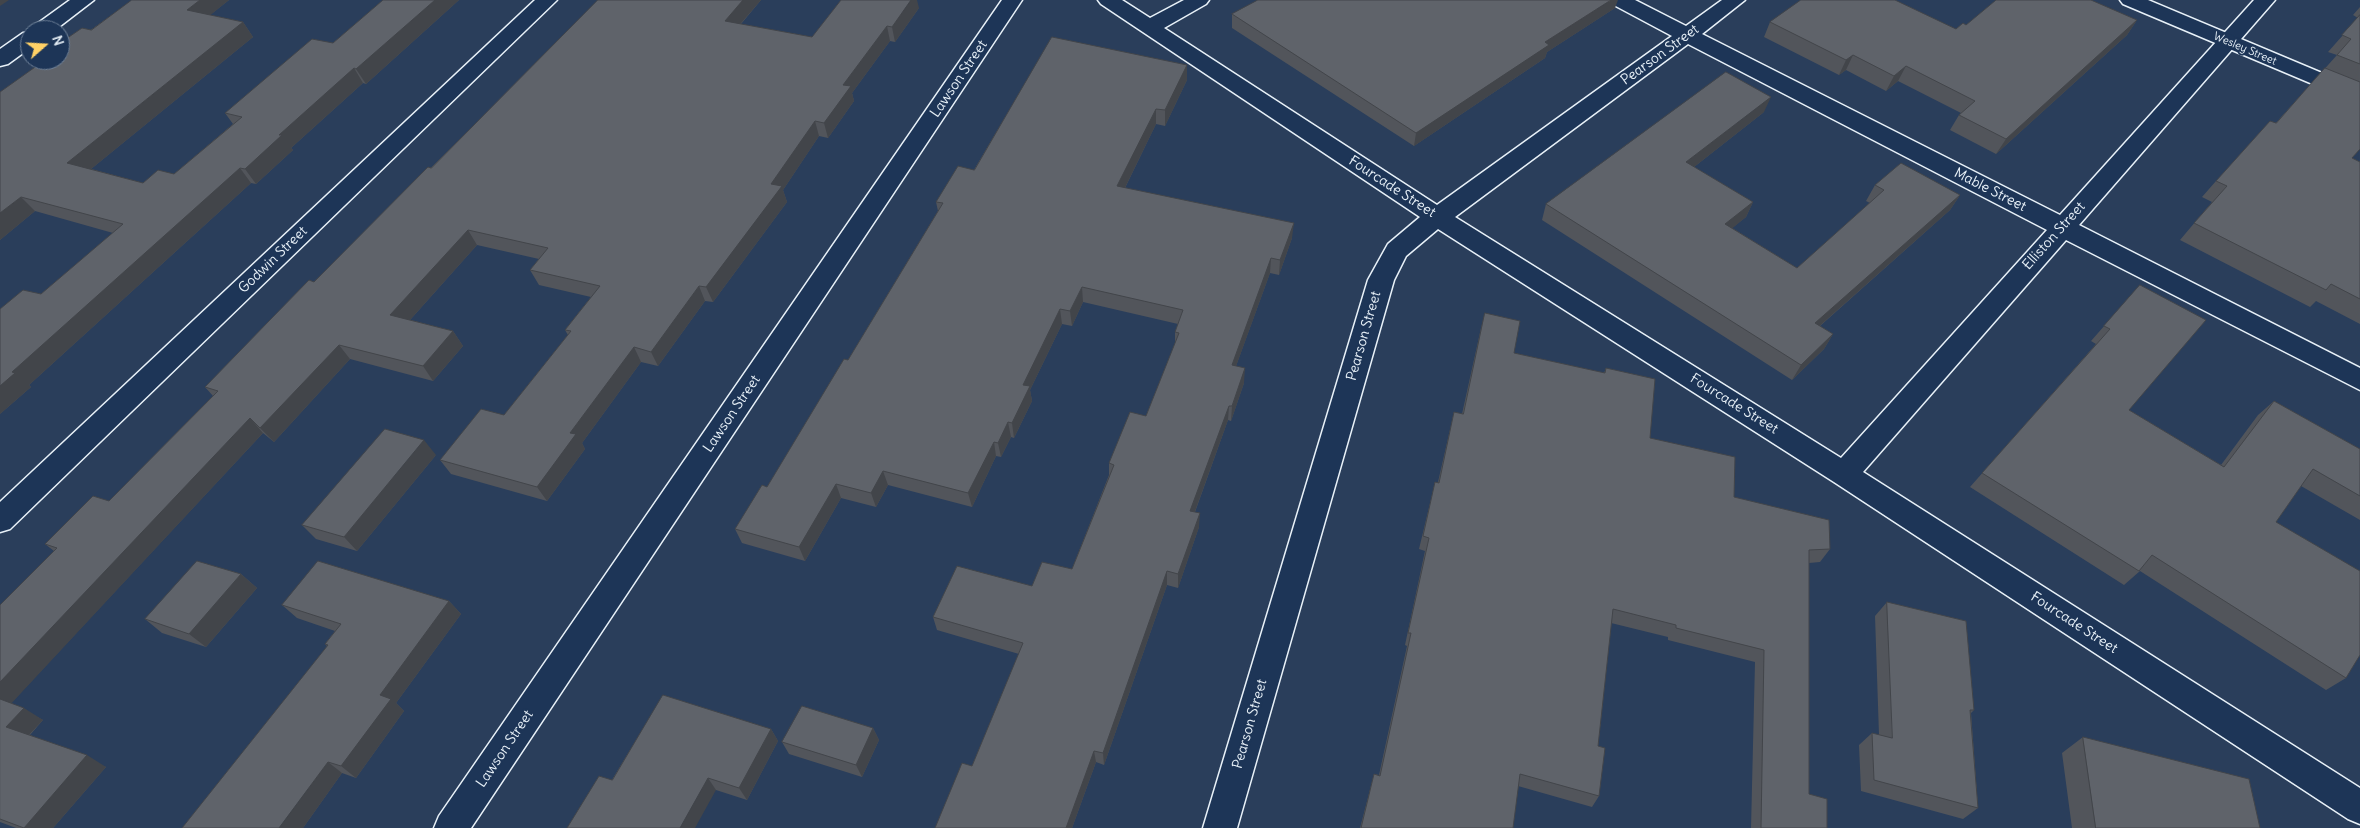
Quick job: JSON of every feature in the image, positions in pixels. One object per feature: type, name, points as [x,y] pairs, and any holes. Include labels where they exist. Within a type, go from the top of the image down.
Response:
[{"type":"street","points":[[55,20],[84,0]]},
{"type":"street","name":"Godwin Street","points":[[0,520],[547,0]]},
{"type":"street","name":"Lawson Street","points":[[452,828],[1012,0]]},
{"type":"street","name":"Fourcade Street","points":[[1108,0],[1439,218],[1844,474],[2360,807]]},
{"type":"street","points":[[1150,27],[1199,0]]},
{"type":"street","name":"Mable Street","points":[[1619,0],[2360,380]]},
{"type":"street","name":"Pearson Street","points":[[1220,828],[1381,280],[1397,250],[1417,232],[1439,218],[1735,0]]},
{"type":"street","name":"Wesley Street","points":[[2130,0],[2360,97]]},
{"type":"street","name":"Elliston Street","points":[[1844,474],[2264,0]]},
{"type":"street","points":[[0,59],[20,45]]},
{"type":"building","points":[[132,0],[200,0],[187,10],[243,22],[67,163],[143,183],[158,170],[174,174],[242,117],[225,113],[312,39],[333,43],[383,0],[435,0],[356,69],[354,68],[279,135],[282,135],[245,169],[240,168],[12,372],[15,373],[0,386],[0,309],[23,290],[41,294],[123,224],[21,197],[0,213],[0,92],[31,70],[70,70],[70,36],[82,28],[91,30]]},
{"type":"building","points":[[598,0],[743,0],[725,21],[812,37],[841,0],[911,0],[892,27],[887,26],[843,85],[851,86],[824,123],[815,121],[771,184],[782,186],[706,287],[699,286],[651,352],[634,347],[570,433],[576,434],[537,487],[440,460],[481,409],[504,415],[571,331],[565,330],[600,286],[530,270],[548,248],[468,230],[390,315],[453,331],[423,366],[339,345],[260,428],[250,418],[0,682],[0,605],[57,548],[45,544],[93,496],[109,501],[218,391],[205,387],[309,280],[314,282],[428,167],[431,168]]},
{"type":"building","points":[[1258,0],[1611,0],[1545,42],[1549,45],[1416,133],[1232,14]]},
{"type":"building","points":[[1801,0],[1895,0],[1956,29],[1963,23],[1966,25],[1996,0],[2091,0],[2137,20],[2006,139],[1959,115],[1975,101],[1906,66],[1894,76],[1853,55],[1846,60],[1770,22]]},
{"type":"building","points":[[2360,15],[2360,64],[2337,55],[2351,39],[2342,35]]},
{"type":"building","points":[[1052,37],[1187,65],[1165,110],[1156,109],[1117,186],[1294,223],[1280,260],[1271,258],[1232,365],[1245,368],[1232,406],[1229,406],[1190,511],[1200,513],[1178,574],[1167,571],[1103,753],[1094,751],[1066,828],[935,828],[962,763],[972,766],[1023,643],[933,617],[957,566],[1032,586],[1042,562],[1072,569],[1114,465],[1109,463],[1130,412],[1146,416],[1179,333],[1175,332],[1183,310],[1082,287],[1070,311],[1060,309],[1023,385],[1030,386],[1012,423],[1008,422],[998,443],[994,442],[968,493],[883,471],[871,493],[836,484],[799,547],[735,529],[762,485],[767,487],[844,359],[848,360],[943,203],[936,202],[958,166],[974,170]]},
{"type":"building","points":[[2325,68],[2360,82],[2360,149],[2352,158],[2360,162],[2360,299],[2331,284],[2326,290],[2194,223],[2227,186],[2216,181],[2270,121],[2276,123]]},
{"type":"building","points":[[1726,72],[1771,97],[1686,162],[1753,202],[1725,224],[1797,268],[1884,190],[1875,185],[1901,163],[1960,195],[1815,323],[1833,334],[1801,365],[1546,204]]},
{"type":"building","points":[[2140,285],[2206,320],[2129,410],[2224,467],[2274,401],[2360,449],[2360,496],[2313,469],[2276,522],[2360,571],[2360,655],[2346,678],[2152,555],[2139,571],[1982,473],[2110,329],[2104,326]]},
{"type":"building","points":[[1485,313],[1520,321],[1514,353],[1605,373],[1606,368],[1655,379],[1650,438],[1735,457],[1734,497],[1829,520],[1830,549],[1809,550],[1809,794],[1827,799],[1827,828],[1761,828],[1764,650],[1676,628],[1676,625],[1613,609],[1598,746],[1605,748],[1599,796],[1520,774],[1513,828],[1361,828],[1374,774],[1380,776],[1411,633],[1408,633],[1429,538],[1423,536],[1435,482],[1439,483],[1454,412],[1463,414]]},
{"type":"building","points":[[385,429],[424,440],[344,537],[302,525]]},
{"type":"building","points":[[197,561],[241,574],[189,634],[145,619]]},
{"type":"building","points":[[318,561],[449,601],[380,695],[391,699],[341,766],[328,762],[279,828],[182,828],[328,645],[325,644],[341,624],[282,605]]},
{"type":"building","points":[[1887,602],[1966,621],[1974,710],[1970,710],[1978,808],[1874,780],[1872,733],[1892,738]]},
{"type":"building","points":[[663,695],[771,729],[739,788],[708,778],[680,828],[567,828],[599,776],[612,780]]},
{"type":"building","points":[[0,699],[24,708],[6,727],[87,755],[24,828],[0,819]]},
{"type":"building","points":[[802,706],[873,728],[856,765],[782,742]]},
{"type":"building","points":[[2083,737],[2249,779],[2260,828],[2096,828]]}]
